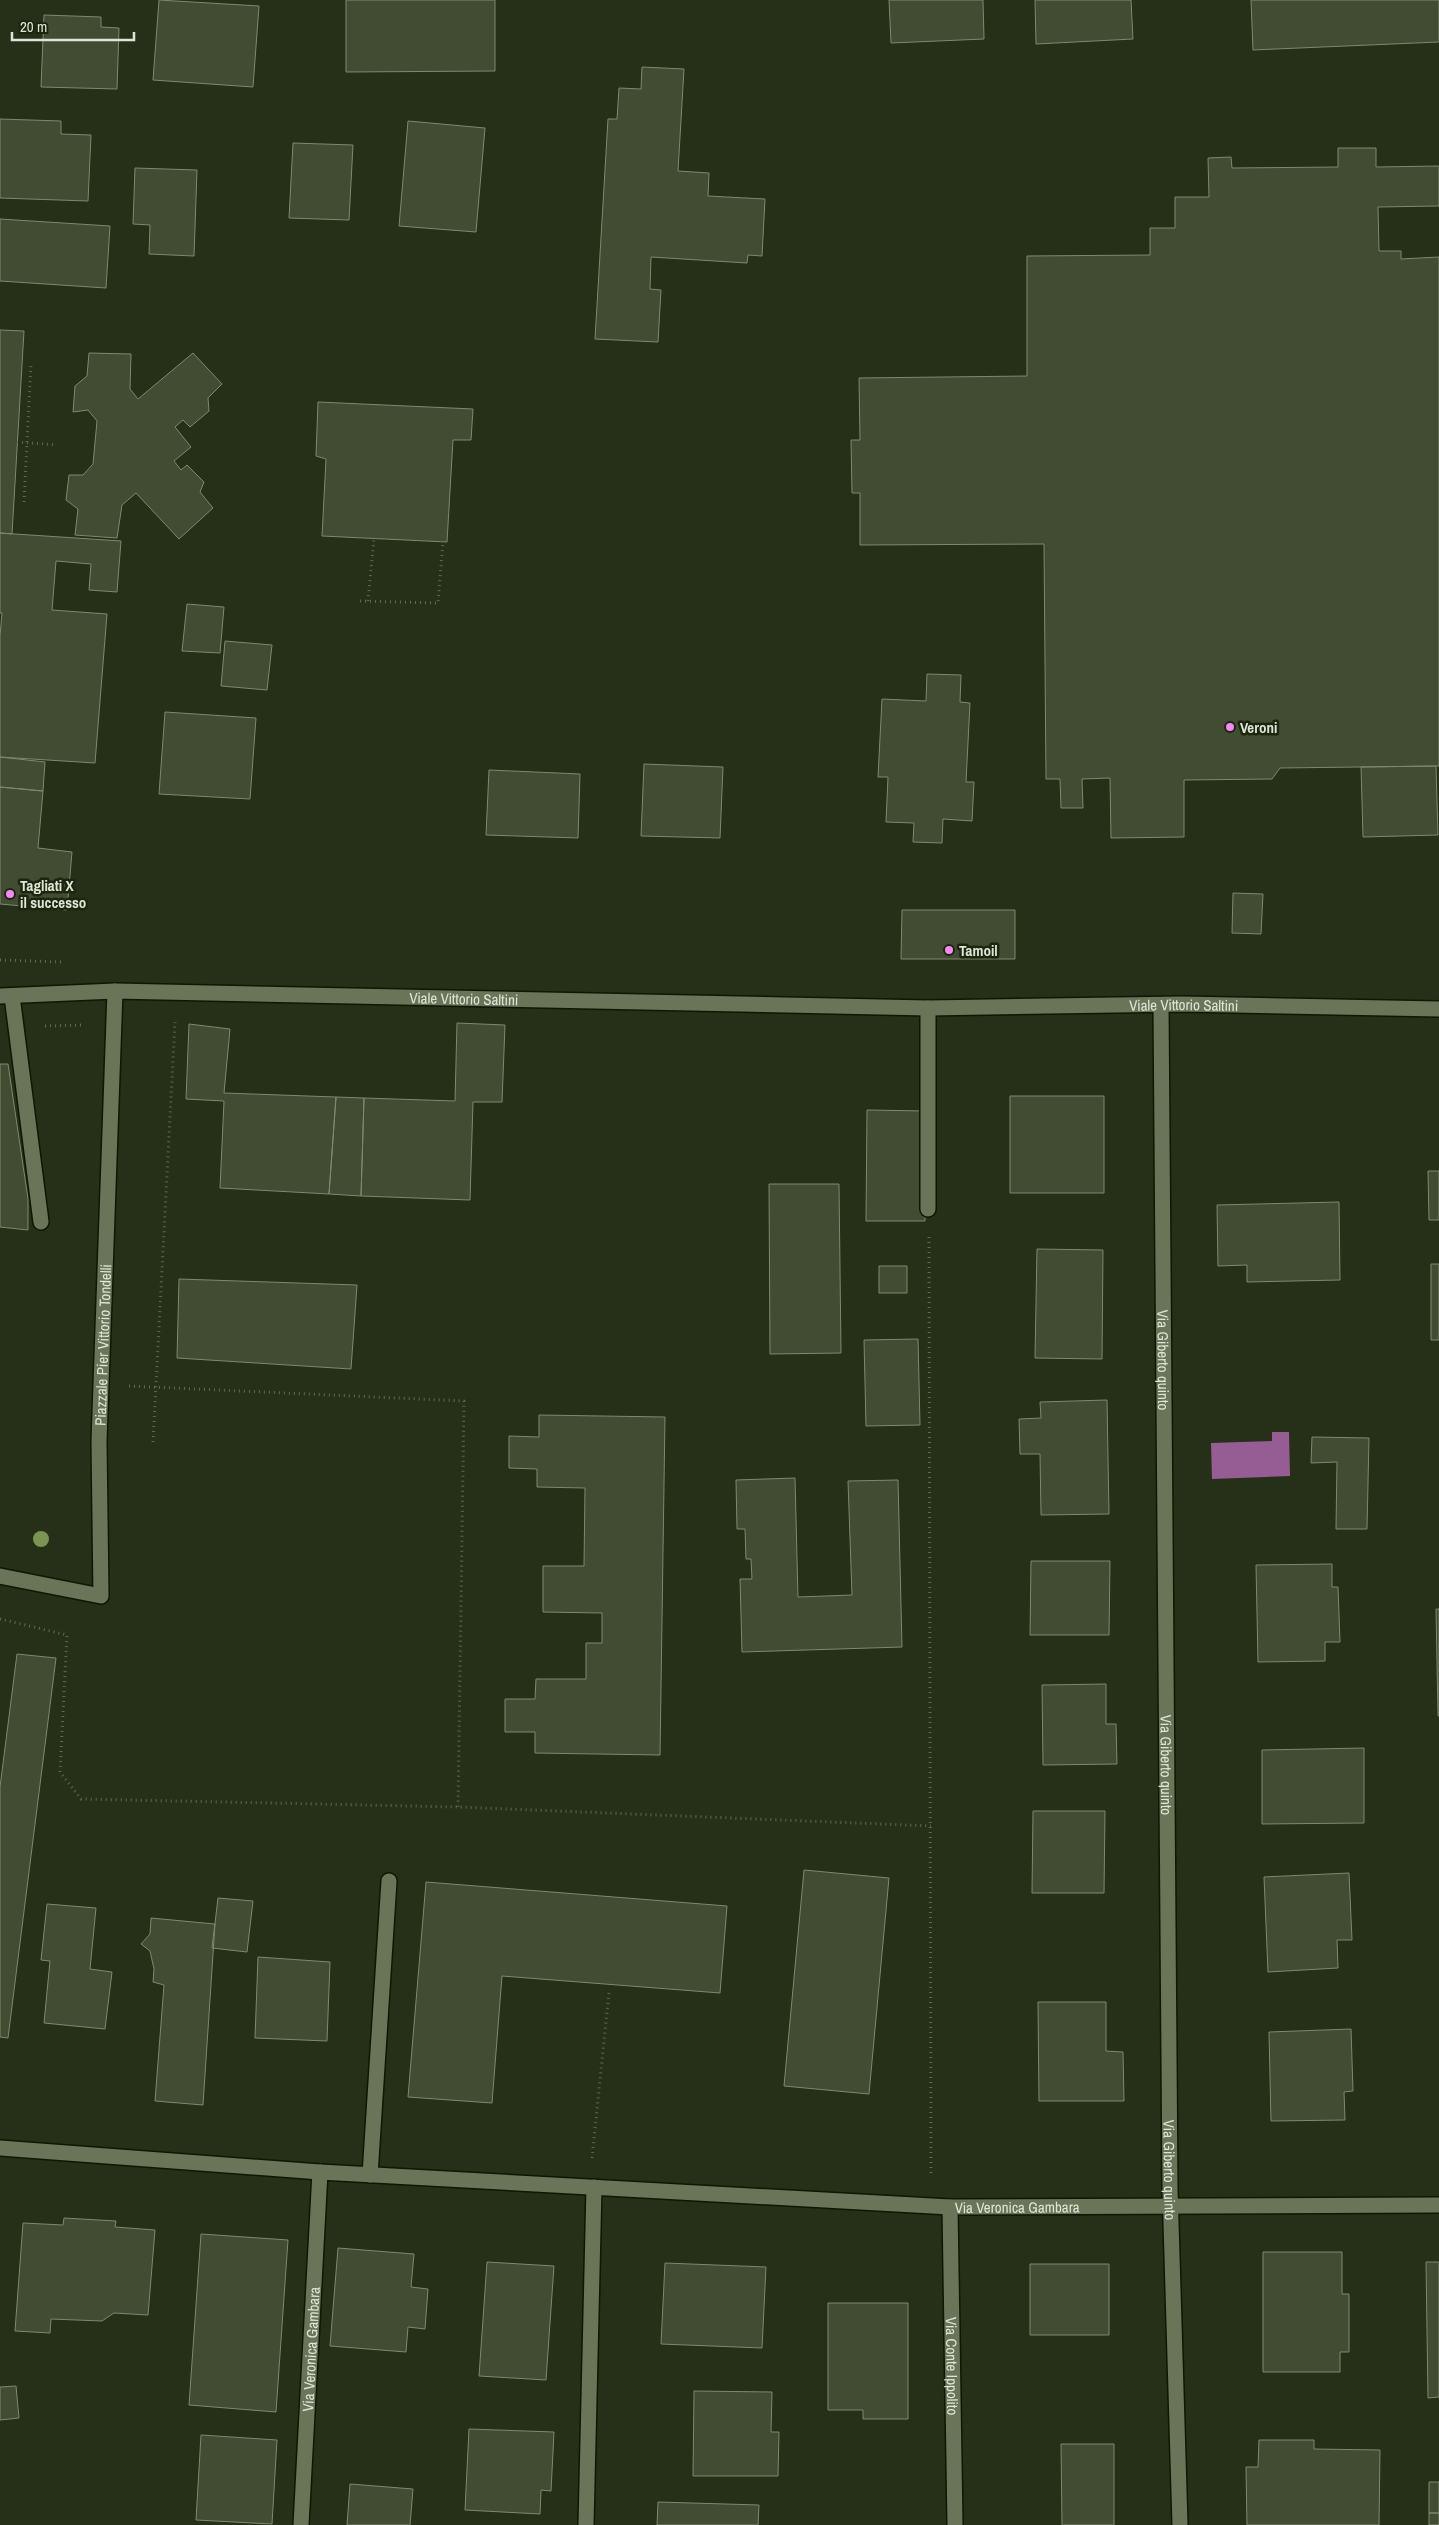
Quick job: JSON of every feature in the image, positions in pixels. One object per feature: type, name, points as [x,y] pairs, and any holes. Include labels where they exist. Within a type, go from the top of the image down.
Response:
[{"type":"street","name":"Viale Vittorio Saltini","points":[[6,996],[115,991],[928,1008],[1161,1005],[1439,1009]]},
{"type":"street","name":"Piazzale Pier Vittorio Tondelli","points":[[0,1576],[101,1596],[99,1540],[101,1385],[115,991]]},
{"type":"street","points":[[6,996],[41,1222]]},
{"type":"street","name":"Via Giberto quinto","points":[[1161,1005],[1171,2206],[1180,2525]]},
{"type":"street","points":[[928,1008],[928,1209]]},
{"type":"street","points":[[370,2175],[389,1881]]},
{"type":"street","name":"Via Veronica Gambara","points":[[0,2148],[320,2172],[950,2207],[1439,2205]]},
{"type":"street","name":"Via Veronica Gambara","points":[[301,2525],[320,2172]]},
{"type":"street","points":[[586,2525],[594,2188]]},
{"type":"street","name":"Via Conte Ippolito","points":[[950,2207],[955,2525]]},
{"type":"path","points":[[24,502],[31,364]]},
{"type":"path","points":[[17,442],[57,445]]},
{"type":"path","points":[[368,601],[374,539]]},
{"type":"path","points":[[360,601],[438,603],[443,542]]},
{"type":"path","points":[[153,1442],[174,1022]]},
{"type":"path","points":[[928,1209],[931,2177]]},
{"type":"path","points":[[101,1385],[464,1401],[458,1807]]},
{"type":"path","points":[[0,1619],[68,1635],[60,1772],[81,1799],[458,1807],[931,1826]]},
{"type":"path","points":[[591,2162],[608,1992]]},
{"type":"shaded area","points":[[1272,1432],[1289,1432],[1290,1476],[1212,1479],[1211,1443],[1272,1441]]},
{"type":"building","points":[[159,0],[259,6],[253,87],[153,80]]},
{"type":"building","points":[[346,0],[495,0],[495,71],[346,72]]},
{"type":"building","points":[[889,0],[983,0],[984,39],[891,43]]},
{"type":"building","points":[[1035,0],[1131,0],[1133,39],[1036,44]]},
{"type":"building","points":[[1251,0],[1439,0],[1439,42],[1253,50]]},
{"type":"building","points":[[44,15],[101,17],[101,27],[119,28],[117,89],[41,87]]},
{"type":"building","points":[[642,67],[684,69],[678,171],[709,173],[708,196],[765,199],[762,256],[748,255],[747,263],[651,257],[650,289],[661,290],[658,342],[595,339],[608,119],[617,119],[619,88],[641,89]]},
{"type":"building","points":[[0,119],[61,121],[61,134],[91,135],[88,201],[0,198]]},
{"type":"building","points":[[408,121],[485,128],[476,232],[399,226]]},
{"type":"building","points":[[293,143],[353,145],[349,220],[289,218]]},
{"type":"building","points":[[1338,148],[1376,148],[1376,167],[1439,166],[1439,206],[1378,207],[1379,251],[1401,251],[1401,259],[1439,257],[1439,766],[1280,768],[1272,779],[1184,780],[1184,837],[1111,838],[1110,778],[1082,779],[1083,808],[1061,808],[1060,779],[1046,779],[1044,544],[860,545],[860,493],[852,493],[851,440],[860,440],[859,378],[1027,376],[1027,256],[1150,255],[1150,228],[1175,228],[1175,197],[1209,197],[1208,158],[1231,157],[1232,168],[1338,167]]},
{"type":"building","points":[[135,168],[197,170],[194,256],[149,254],[150,225],[133,224]]},
{"type":"building","points":[[0,219],[110,226],[106,288],[0,281]]},
{"type":"building","points":[[0,330],[24,331],[12,534],[0,533]]},
{"type":"building","points":[[89,353],[131,354],[130,389],[138,399],[193,353],[222,384],[208,398],[209,411],[190,427],[183,420],[175,427],[191,447],[174,461],[181,470],[187,465],[204,482],[200,492],[213,508],[179,539],[136,493],[122,505],[117,538],[75,535],[78,509],[66,500],[69,475],[83,475],[93,464],[97,421],[88,410],[73,412],[75,386],[87,376]]},
{"type":"building","points":[[318,402],[473,409],[471,440],[453,440],[447,542],[322,536],[326,459],[316,456]]},
{"type":"building","points":[[0,533],[121,541],[117,592],[89,590],[91,564],[56,561],[52,610],[107,614],[95,763],[0,757],[0,636],[2,613],[0,613]]},
{"type":"building","points":[[187,604],[224,607],[220,653],[182,651]]},
{"type":"building","points":[[225,641],[272,645],[267,690],[221,686]]},
{"type":"building","points":[[927,674],[961,675],[960,702],[970,703],[966,782],[974,782],[972,821],[943,819],[942,843],[913,842],[914,823],[886,822],[888,777],[878,777],[882,699],[926,701]]},
{"type":"building","points":[[165,712],[256,718],[250,799],[159,794]]},
{"type":"building","points":[[0,757],[45,762],[43,791],[0,787]]},
{"type":"building","points":[[644,764],[723,767],[720,838],[641,836]]},
{"type":"building","points":[[1436,766],[1438,835],[1363,837],[1361,767]]},
{"type":"building","points":[[489,770],[580,774],[578,838],[486,835]]},
{"type":"building","points":[[0,787],[43,791],[38,848],[72,852],[67,910],[0,904]]},
{"type":"building","points":[[1233,893],[1263,894],[1261,934],[1232,933]]},
{"type":"building","points":[[902,910],[1015,910],[1015,959],[901,959]]},
{"type":"building","points":[[457,1023],[505,1025],[502,1102],[473,1102],[470,1200],[361,1196],[364,1098],[455,1101]]},
{"type":"building","points":[[189,1024],[230,1029],[224,1093],[336,1097],[329,1194],[220,1188],[224,1101],[186,1099]]},
{"type":"building","points":[[0,1064],[8,1064],[28,1199],[28,1230],[0,1227]]},
{"type":"building","points":[[1010,1096],[1104,1096],[1104,1193],[1010,1193]]},
{"type":"building","points":[[336,1097],[364,1098],[361,1196],[329,1194]]},
{"type":"building","points":[[867,1110],[926,1111],[925,1221],[866,1221]]},
{"type":"building","points":[[1428,1171],[1439,1171],[1439,1220],[1429,1220]]},
{"type":"building","points":[[769,1184],[839,1184],[841,1353],[770,1354]]},
{"type":"building","points":[[1339,1202],[1340,1280],[1247,1282],[1247,1265],[1218,1266],[1217,1205]]},
{"type":"building","points":[[1037,1249],[1103,1250],[1102,1359],[1035,1358]]},
{"type":"building","points":[[1431,1264],[1439,1264],[1439,1340],[1431,1340]]},
{"type":"building","points":[[879,1266],[907,1266],[907,1293],[879,1293]]},
{"type":"building","points":[[179,1279],[357,1285],[351,1369],[177,1358]]},
{"type":"building","points":[[918,1339],[920,1425],[866,1426],[864,1340]]},
{"type":"building","points":[[1107,1400],[1109,1514],[1041,1515],[1040,1454],[1020,1454],[1019,1419],[1041,1418],[1040,1402]]},
{"type":"building","points":[[539,1415],[665,1417],[660,1755],[535,1753],[535,1732],[505,1732],[505,1699],[535,1699],[536,1679],[586,1679],[586,1643],[602,1643],[602,1613],[543,1612],[543,1566],[584,1566],[585,1488],[537,1487],[537,1469],[509,1468],[509,1436],[539,1437]]},
{"type":"building","points":[[1312,1437],[1369,1438],[1367,1529],[1336,1529],[1337,1462],[1311,1463]]},
{"type":"building","points":[[795,1478],[798,1597],[852,1595],[848,1481],[898,1480],[902,1647],[742,1652],[740,1579],[752,1579],[751,1559],[746,1559],[745,1529],[737,1529],[736,1480]]},
{"type":"building","points":[[1031,1561],[1110,1561],[1109,1635],[1030,1635]]},
{"type":"building","points":[[1332,1564],[1332,1587],[1338,1587],[1340,1642],[1325,1642],[1325,1661],[1258,1662],[1256,1565]]},
{"type":"building","points":[[1436,1609],[1439,1609],[1439,1716],[1438,1716]]},
{"type":"building","points":[[17,1654],[56,1658],[8,2038],[0,2037],[0,1787]]},
{"type":"building","points":[[1106,1684],[1106,1724],[1116,1724],[1117,1764],[1043,1765],[1042,1685]]},
{"type":"building","points":[[1364,1748],[1364,1823],[1262,1824],[1262,1750]]},
{"type":"building","points":[[1033,1811],[1105,1811],[1104,1893],[1032,1893]]},
{"type":"building","points":[[804,1870],[889,1878],[869,2094],[784,2086]]},
{"type":"building","points":[[1349,1873],[1352,1940],[1337,1940],[1338,1968],[1268,1972],[1264,1877]]},
{"type":"building","points":[[426,1882],[727,1906],[720,1993],[502,1976],[492,2103],[408,2097]]},
{"type":"building","points":[[218,1898],[253,1901],[247,1952],[212,1948]]},
{"type":"building","points":[[47,1904],[96,1908],[90,1969],[112,1972],[105,2029],[44,2023],[50,1961],[41,1960]]},
{"type":"building","points":[[151,1918],[215,1924],[203,2105],[155,2101],[164,1985],[153,1982],[154,1969],[150,1951],[141,1944],[150,1934]]},
{"type":"building","points":[[258,1957],[330,1962],[327,2041],[255,2038]]},
{"type":"building","points":[[1038,2002],[1106,2002],[1106,2051],[1123,2052],[1124,2101],[1039,2101]]},
{"type":"building","points":[[1351,2029],[1353,2091],[1344,2092],[1345,2120],[1271,2121],[1269,2032]]},
{"type":"building","points":[[64,2218],[116,2221],[115,2227],[155,2230],[148,2315],[114,2313],[102,2321],[51,2319],[50,2333],[15,2331],[23,2223],[63,2225]]},
{"type":"building","points":[[201,2234],[288,2240],[276,2412],[189,2405]]},
{"type":"building","points":[[338,2248],[414,2254],[411,2287],[428,2289],[425,2329],[408,2327],[406,2352],[330,2346]]},
{"type":"building","points":[[1263,2252],[1342,2252],[1342,2294],[1349,2294],[1349,2352],[1340,2352],[1340,2372],[1263,2372]]},
{"type":"building","points":[[487,2262],[554,2266],[546,2380],[479,2376]]},
{"type":"building","points":[[1426,2262],[1439,2262],[1439,2397],[1428,2398]]},
{"type":"building","points":[[665,2263],[766,2267],[762,2348],[661,2344]]},
{"type":"building","points":[[1030,2264],[1109,2264],[1109,2335],[1030,2335]]},
{"type":"building","points":[[828,2303],[908,2303],[908,2419],[863,2419],[863,2410],[828,2410]]},
{"type":"building","points":[[16,2386],[19,2418],[0,2420],[0,2387]]},
{"type":"building","points":[[694,2391],[772,2392],[771,2432],[779,2432],[778,2476],[693,2476]]},
{"type":"building","points":[[469,2429],[554,2432],[551,2491],[541,2490],[540,2514],[465,2510]]},
{"type":"building","points":[[201,2435],[277,2440],[272,2524],[196,2520]]},
{"type":"building","points":[[1259,2440],[1314,2440],[1314,2449],[1380,2450],[1379,2525],[1247,2525],[1246,2467],[1258,2467]]},
{"type":"building","points":[[1061,2444],[1114,2444],[1114,2525],[1062,2525]]},
{"type":"building","points":[[1429,2482],[1439,2482],[1439,2513],[1429,2513]]},
{"type":"building","points":[[350,2484],[413,2489],[410,2525],[347,2525]]},
{"type":"building","points":[[658,2502],[759,2505],[758,2525],[657,2525]]},
{"type":"building","points":[[1429,2513],[1439,2513],[1439,2525],[1429,2525]]},
{"type":"place","name":"Veroni","points":[[1230,727]]},
{"type":"place","name":"Tagliati X il successo","points":[[10,894]]},
{"type":"place","name":"Tamoil","points":[[949,950]]}]
